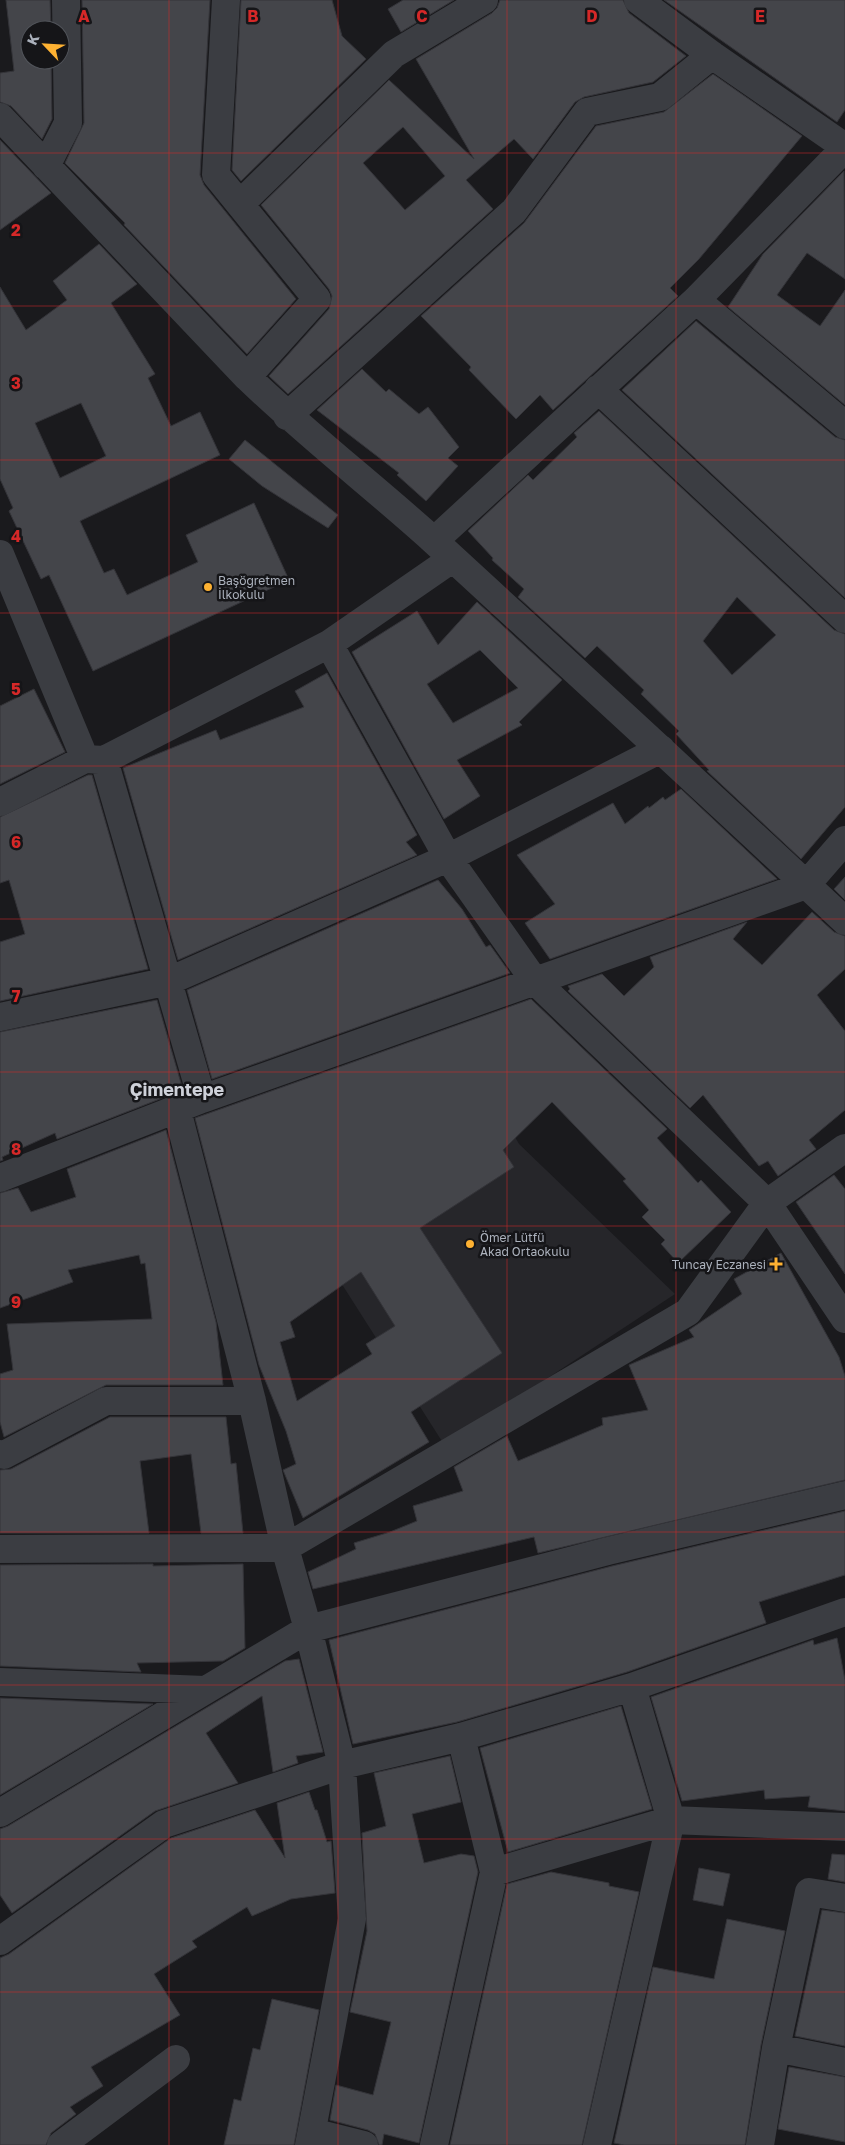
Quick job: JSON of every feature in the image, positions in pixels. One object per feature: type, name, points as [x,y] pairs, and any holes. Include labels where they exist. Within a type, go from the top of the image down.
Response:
[{"type":"street","points":[[46,166],[68,124],[66,0]]},
{"type":"street","points":[[226,0],[216,175],[317,299],[247,377]]},
{"type":"street","points":[[240,204],[394,54],[484,0]]},
{"type":"street","points":[[0,802],[94,760],[329,644],[443,550],[598,389],[696,300],[845,147],[712,55],[638,0]]},
{"type":"street","points":[[287,416],[514,211],[587,112],[660,97],[712,55]]},
{"type":"street","points":[[0,117],[247,377],[287,416],[443,550],[662,749],[845,922]]},
{"type":"street","points":[[696,300],[845,425]]},
{"type":"street","points":[[598,389],[845,619]]},
{"type":"street","points":[[0,554],[94,760],[169,981],[202,1099]]},
{"type":"street","points":[[329,644],[448,858],[534,980],[767,1203],[845,1319]]},
{"type":"street","points":[[0,1017],[169,981],[448,858],[662,749]]},
{"type":"street","points":[[0,1178],[202,1099],[806,884],[845,840]]},
{"type":"street","points":[[177,1110],[252,1401],[285,1548],[308,1629],[342,1765],[352,1918],[311,2138],[364,2145]]},
{"type":"street","points":[[0,1549],[285,1548],[688,1312],[767,1203],[845,1148]]},
{"type":"street","points":[[0,1454],[4,1455],[106,1401],[252,1401]]},
{"type":"street","points":[[0,1813],[308,1629],[608,1551],[845,1495]]},
{"type":"street","points":[[0,1942],[164,1824],[342,1765],[461,1737],[632,1687],[845,1612]]},
{"type":"street","points":[[0,1682],[205,1690]]},
{"type":"street","points":[[597,2145],[670,1820],[632,1687]]},
{"type":"street","points":[[434,2145],[494,1872],[461,1737]]},
{"type":"street","points":[[494,1872],[670,1820],[845,1827]]},
{"type":"street","points":[[760,2145],[776,2048],[810,1892],[845,1898]]},
{"type":"street","points":[[776,2048],[845,2062]]},
{"type":"street","points":[[61,2145],[176,2059]]},
{"type":"shaded area","name":"Ömer Lütfü Akad Ortaokulu","points":[[499,1109],[519,1144],[675,1294],[445,1446],[285,1195]]},
{"type":"building","points":[[6,0],[50,0],[51,20],[20,20],[20,70],[51,70],[52,119],[42,139],[11,106],[0,102],[0,73],[14,71]]},
{"type":"building","points":[[82,0],[210,0],[200,175],[204,185],[296,299],[247,354],[124,225],[125,223],[65,163],[84,123]]},
{"type":"building","points":[[241,0],[332,0],[342,36],[366,59],[241,181],[232,170]]},
{"type":"building","points":[[403,0],[454,0],[401,32],[388,9]]},
{"type":"building","points":[[500,0],[623,0],[629,13],[686,56],[653,82],[584,97],[575,102],[533,159],[514,139],[466,180],[493,209],[288,394],[269,376],[329,309],[332,296],[329,289],[261,205],[389,80],[474,159],[416,59],[492,13],[497,8]],"holes":[[[403,127],[445,176],[405,210],[363,163]]]},
{"type":"building","points":[[664,0],[845,0],[845,110],[837,122]]},
{"type":"building","points":[[713,74],[802,136],[699,259],[670,288],[678,296],[553,410],[540,395],[516,419],[469,370],[471,367],[421,316],[524,223],[596,126],[664,112]]},
{"type":"building","points":[[0,140],[51,193],[0,230]]},
{"type":"building","points":[[844,171],[845,279],[807,253],[777,295],[820,326],[845,290],[845,405],[728,307],[763,254]]},
{"type":"building","points":[[99,244],[137,284],[111,303],[155,374],[148,378],[171,426],[200,412],[220,455],[80,521],[104,573],[114,569],[127,595],[198,562],[186,535],[254,503],[289,580],[93,671],[49,575],[41,579],[9,511],[13,508],[0,479],[0,287],[26,330],[67,300],[53,281]],"holes":[[[81,403],[106,456],[60,478],[35,423]]]},
{"type":"building","points":[[696,321],[835,437],[845,440],[845,598],[622,390]]},
{"type":"building","points":[[362,369],[386,392],[389,389],[419,414],[428,407],[459,447],[448,458],[458,466],[426,501],[397,475],[399,473],[317,410]]},
{"type":"building","points":[[599,411],[834,630],[845,634],[845,807],[801,859],[707,771],[709,770],[676,734],[679,731],[641,694],[644,690],[597,646],[585,658],[518,597],[524,589],[492,560],[493,558],[468,531],[528,475],[533,480],[577,437],[574,433]],"holes":[[[737,597],[776,635],[732,675],[703,641]]]},
{"type":"building","points":[[245,440],[338,515],[328,528],[262,486],[229,459]]},
{"type":"building","points":[[477,602],[562,680],[519,722],[522,725],[457,760],[480,796],[444,819],[352,652],[417,611],[438,645]],"holes":[[[480,650],[518,688],[453,723],[427,684]]]},
{"type":"building","points":[[327,673],[417,835],[406,842],[417,855],[178,960],[123,768],[216,730],[220,740],[304,707],[295,691]]},
{"type":"building","points":[[34,689],[65,752],[0,784],[0,706]]},
{"type":"building","points":[[88,775],[92,775],[148,969],[0,1001],[0,942],[25,934],[9,880],[0,883],[0,817]]},
{"type":"building","points":[[681,789],[777,879],[550,959],[525,923],[555,904],[517,855],[613,803],[625,824],[648,806],[649,808],[663,797],[665,800]]},
{"type":"building","points":[[845,877],[845,900],[834,889]]},
{"type":"building","points":[[438,880],[462,909],[486,947],[490,945],[510,973],[212,1079],[187,990]]},
{"type":"building","points":[[812,912],[834,932],[845,936],[845,969],[817,995],[845,1031],[845,1110],[809,1140],[816,1149],[778,1176],[768,1161],[759,1166],[703,1095],[690,1108],[568,991],[570,989],[568,986],[602,974],[624,996],[654,967],[650,957],[747,922],[733,939],[762,965]]},
{"type":"building","points":[[531,999],[667,1129],[657,1138],[698,1183],[701,1180],[731,1212],[678,1263],[661,1244],[665,1240],[642,1217],[649,1210],[623,1181],[626,1179],[552,1102],[503,1150],[514,1167],[420,1228],[502,1353],[411,1412],[429,1442],[303,1518],[283,1470],[296,1464],[286,1431],[259,1365],[195,1118]],"holes":[[[361,1272],[395,1326],[366,1344],[372,1354],[297,1401],[280,1342],[295,1337],[290,1322]]]},
{"type":"building","points":[[157,1000],[183,1090],[57,1139],[55,1133],[2,1157],[3,1160],[0,1161],[0,1032]]},
{"type":"building","points":[[166,1130],[216,1322],[223,1385],[106,1385],[4,1437],[0,1422],[0,1374],[13,1370],[7,1324],[152,1319],[145,1263],[141,1264],[139,1255],[68,1270],[73,1282],[0,1308],[0,1193],[18,1188],[31,1212],[76,1197],[67,1169]]},
{"type":"building","points":[[834,1175],[845,1189],[845,1274],[796,1202]]},
{"type":"building","points":[[781,1253],[839,1357],[845,1376],[845,1480],[538,1553],[534,1537],[313,1589],[308,1572],[356,1549],[354,1543],[417,1521],[413,1506],[463,1491],[454,1467],[507,1436],[518,1461],[603,1425],[602,1418],[648,1410],[629,1365],[694,1337],[689,1330],[742,1294],[734,1279]]},
{"type":"building","points":[[110,1417],[226,1417],[231,1464],[236,1463],[243,1533],[201,1533],[191,1454],[140,1461],[149,1533],[0,1533],[0,1470],[11,1469]]},
{"type":"building","points":[[845,1511],[845,1575],[759,1602],[766,1623],[627,1672],[457,1722],[353,1744],[329,1640],[612,1566]]},
{"type":"building","points":[[153,1564],[153,1566],[243,1564],[245,1648],[223,1661],[137,1663],[141,1672],[0,1666],[0,1565]]},
{"type":"building","points":[[837,1638],[845,1680],[845,1811],[808,1807],[810,1796],[765,1799],[764,1790],[682,1801],[651,1697],[813,1640],[814,1645]]},
{"type":"building","points":[[299,1659],[323,1752],[296,1756],[298,1763],[273,1772],[262,1696],[206,1733],[238,1783],[155,1811],[12,1913],[0,1895],[0,1829],[285,1661]]},
{"type":"building","points":[[0,1698],[153,1704],[0,1795]]},
{"type":"building","points":[[621,1706],[652,1809],[508,1852],[480,1748]]},
{"type":"building","points":[[450,1756],[461,1802],[412,1814],[424,1863],[461,1854],[474,1856],[478,1872],[419,2143],[384,2134],[382,2145],[379,2145],[375,2134],[368,2130],[330,2120],[336,2085],[373,2095],[391,2022],[350,2012],[367,1931],[362,1833],[386,1826],[374,1773]]},
{"type":"building","points":[[309,1792],[327,1842],[331,1841],[335,1893],[291,1899],[252,1916],[247,1907],[192,1941],[197,1947],[154,1974],[180,2015],[91,2067],[103,2086],[70,2107],[76,2114],[51,2133],[46,2145],[0,2145],[0,1958],[9,1954],[171,1838],[255,1810],[285,1858],[277,1803]]},
{"type":"building","points":[[832,1854],[845,1855],[845,1882],[828,1879]]},
{"type":"building","points":[[699,1868],[730,1874],[723,1906],[693,1900]]},
{"type":"building","points":[[551,1872],[609,1883],[609,1886],[639,1892],[582,2145],[450,2145],[507,1884]]},
{"type":"building","points":[[822,1910],[845,1913],[845,2046],[795,2036]]},
{"type":"building","points":[[727,1919],[785,1931],[761,2045],[745,2145],[624,2145],[614,2143],[653,1967],[714,1979]]},
{"type":"building","points":[[272,1999],[319,2010],[294,2145],[224,2145],[234,2099],[241,2101],[253,2048],[260,2050]]},
{"type":"building","points":[[789,2067],[845,2077],[845,2142],[778,2129]]},
{"type":"place","name":"Başöğretmen İlkokulu","points":[[208,587]]},
{"type":"place","name":"Ömer Lütfü Akad Ortaokulu","points":[[470,1244]]},
{"type":"place","name":"Tuncay Eczanesi","points":[[776,1264]]},
{"type":"district","name":"Çimentepe","points":[[177,1089]]}]
